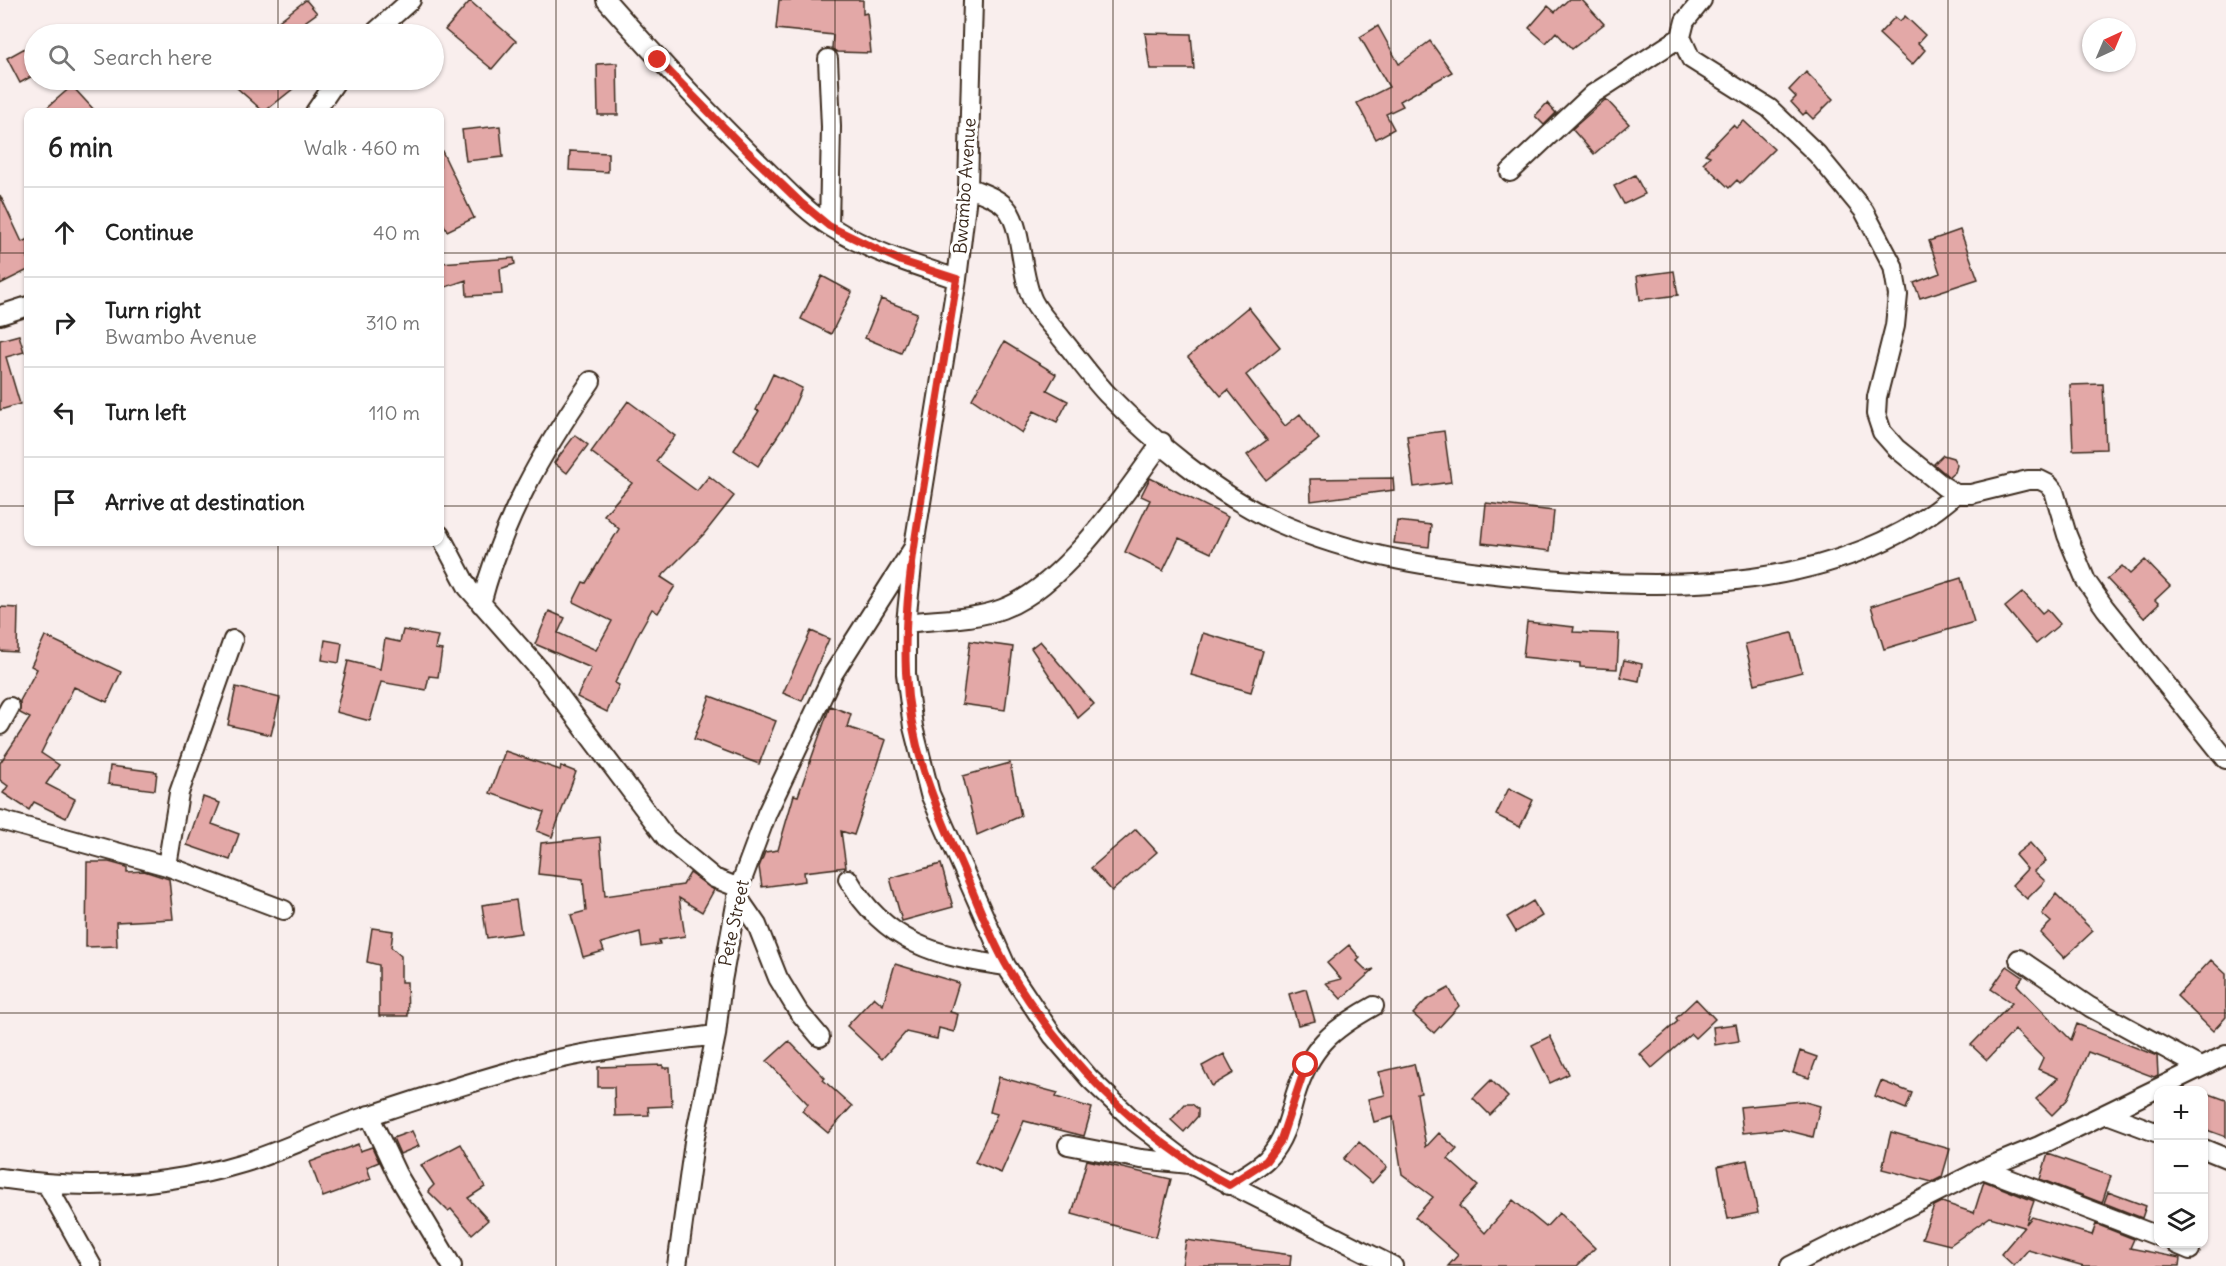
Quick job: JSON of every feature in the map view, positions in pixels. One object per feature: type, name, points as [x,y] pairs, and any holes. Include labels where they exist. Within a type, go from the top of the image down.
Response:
[{"type":"street","points":[[384,24],[411,0]]},
{"type":"street","points":[[606,0],[658,60],[748,152],[800,202],[829,226],[901,261],[957,279]]},
{"type":"street","name":"Bwambo Avenue","points":[[973,0],[968,187],[957,279],[914,546],[906,623],[906,674],[921,766],[930,794],[1006,966],[1053,1036],[1090,1079],[1134,1121],[1190,1164],[1393,1266]]},
{"type":"street","points":[[1702,0],[1685,21],[1681,37],[1691,58],[1769,108],[1818,154],[1864,211],[1893,266],[1898,295],[1895,326],[1877,397],[1876,414],[1882,432],[1896,448],[1956,494],[1971,494],[2028,480],[2040,480],[2048,484],[2054,491],[2067,536],[2086,581],[2226,759]]},
{"type":"street","points":[[1510,172],[1593,94],[1681,37]]},
{"type":"street","points":[[828,59],[831,127],[829,226]]},
{"type":"street","points":[[318,108],[330,90]]},
{"type":"street","points":[[968,187],[993,198],[1008,208],[1014,223],[1024,279],[1035,304],[1107,393],[1201,477],[1276,521],[1339,545],[1433,567],[1612,585],[1687,583],[1774,575],[1805,569],[1854,553],[1918,524],[1956,494]]},
{"type":"street","points":[[0,315],[24,307]]},
{"type":"street","points":[[481,604],[491,564],[520,494],[561,424],[591,381]]},
{"type":"street","points":[[906,623],[1001,610],[1034,590],[1067,562],[1112,511],[1162,442]]},
{"type":"street","points":[[444,543],[458,571],[481,604],[540,670],[667,839],[714,878],[738,892],[757,925],[778,978],[798,1011],[820,1037]]},
{"type":"street","name":"Pete Street","points":[[677,1266],[694,1142],[716,1035],[738,892],[767,813],[833,674],[914,546]]},
{"type":"street","points":[[167,866],[179,793],[233,640]]},
{"type":"street","points":[[0,725],[10,707]]},
{"type":"street","points":[[0,820],[167,866],[284,910]]},
{"type":"street","points":[[849,879],[871,913],[913,943],[953,958],[1006,966]]},
{"type":"street","points":[[2019,959],[2090,1007],[2200,1067]]},
{"type":"street","points":[[1229,1185],[1266,1161],[1280,1142],[1306,1065],[1318,1046],[1342,1024],[1374,1006]]},
{"type":"street","points":[[0,1178],[47,1185],[133,1184],[198,1174],[245,1163],[369,1115],[553,1060],[645,1044],[716,1035]]},
{"type":"street","points":[[1790,1266],[1983,1169],[2107,1113],[2200,1067],[2224,1058]]},
{"type":"street","points":[[2107,1113],[2154,1131]]},
{"type":"street","points":[[369,1115],[397,1174],[452,1266]]},
{"type":"street","points":[[1068,1145],[1141,1159],[1190,1164]]},
{"type":"street","points":[[2208,1151],[2226,1158]]},
{"type":"street","points":[[1983,1169],[2154,1234]]},
{"type":"street","points":[[47,1185],[92,1266]]},
{"type":"building","points":[[306,0],[317,13],[302,24],[275,24]]},
{"type":"building","points":[[779,0],[863,0],[863,14],[867,13],[871,53],[837,52],[832,49],[833,35],[776,29]]},
{"type":"building","points":[[1568,0],[1582,0],[1604,24],[1572,49],[1556,32],[1546,43],[1529,28],[1548,6],[1555,12]]},
{"type":"building","points":[[470,1],[516,41],[492,69],[445,30]]},
{"type":"building","points":[[1905,16],[1925,35],[1918,43],[1925,50],[1912,65],[1879,34],[1895,17],[1900,21]]},
{"type":"building","points":[[1378,26],[1399,64],[1430,41],[1452,72],[1400,101],[1403,106],[1386,114],[1394,129],[1376,139],[1357,103],[1389,87],[1360,37]]},
{"type":"building","points":[[1145,33],[1191,34],[1194,69],[1150,69]]},
{"type":"building","points":[[24,49],[24,81],[20,83],[7,58]]},
{"type":"building","points":[[617,63],[618,115],[598,115],[597,64]]},
{"type":"building","points":[[1806,72],[1833,99],[1813,119],[1806,112],[1803,115],[1791,102],[1796,97],[1789,90]]},
{"type":"building","points":[[67,90],[76,90],[92,108],[47,108]]},
{"type":"building","points":[[239,90],[292,90],[269,108],[260,108]]},
{"type":"building","points":[[1606,99],[1629,124],[1594,154],[1572,129]]},
{"type":"building","points":[[1547,103],[1556,113],[1544,125],[1535,116]]},
{"type":"building","points":[[1744,121],[1774,149],[1740,183],[1737,180],[1729,188],[1703,163],[1710,156],[1705,154],[1733,125],[1736,128]]},
{"type":"building","points":[[500,126],[503,157],[466,161],[462,130]]},
{"type":"building","points":[[570,151],[608,153],[608,172],[569,170]]},
{"type":"building","points":[[444,155],[474,218],[447,231],[444,225]]},
{"type":"building","points":[[1635,175],[1645,194],[1624,204],[1614,186]]},
{"type":"building","points":[[0,195],[22,242],[24,241],[24,272],[0,284]]},
{"type":"building","points":[[1960,230],[1978,279],[1920,298],[1914,283],[1940,273],[1929,241]]},
{"type":"building","points":[[514,258],[515,264],[500,269],[502,294],[467,296],[466,280],[444,288],[444,263]]},
{"type":"building","points":[[1674,271],[1678,295],[1640,300],[1637,276]]},
{"type":"building","points":[[822,276],[852,292],[831,334],[801,319]]},
{"type":"building","points":[[881,299],[917,313],[901,353],[865,338]]},
{"type":"building","points":[[1248,307],[1280,347],[1246,375],[1285,426],[1300,414],[1319,439],[1266,480],[1247,455],[1267,440],[1228,390],[1221,396],[1188,357]]},
{"type":"building","points":[[19,335],[24,352],[6,357],[20,404],[0,410],[0,340]]},
{"type":"building","points":[[1004,342],[1056,374],[1047,390],[1068,401],[1057,422],[1034,411],[1022,433],[972,399]]},
{"type":"building","points":[[773,374],[802,388],[788,420],[758,466],[734,450],[759,411],[756,410]]},
{"type":"building","points":[[2103,384],[2106,449],[2073,450],[2070,385]]},
{"type":"building","points":[[628,401],[675,436],[656,461],[697,491],[709,476],[734,496],[704,534],[661,577],[675,586],[658,613],[652,609],[638,634],[615,683],[619,685],[607,712],[577,697],[591,668],[535,644],[549,611],[565,618],[558,633],[596,650],[612,621],[573,602],[583,582],[586,583],[619,529],[604,515],[632,483],[591,452]]},
{"type":"building","points":[[1444,431],[1451,482],[1414,487],[1407,436]]},
{"type":"building","points":[[575,435],[588,445],[567,473],[554,463]]},
{"type":"building","points":[[1943,455],[1953,458],[1957,465],[1955,472],[1949,477],[1934,464]]},
{"type":"building","points":[[1150,478],[1228,517],[1211,553],[1179,538],[1163,571],[1125,552],[1150,500],[1141,496]]},
{"type":"building","points":[[1393,478],[1394,490],[1311,501],[1310,479]]},
{"type":"building","points":[[1486,503],[1554,511],[1550,551],[1482,543]]},
{"type":"building","points":[[1397,521],[1431,525],[1429,547],[1394,543]]},
{"type":"building","points":[[2145,560],[2170,586],[2155,600],[2159,604],[2144,618],[2107,579],[2122,566],[2130,574]]},
{"type":"building","points":[[1961,578],[1974,622],[1884,649],[1871,606]]},
{"type":"building","points":[[2023,592],[2042,613],[2047,609],[2060,624],[2036,644],[2005,607]]},
{"type":"building","points":[[0,607],[18,608],[17,652],[0,651]]},
{"type":"building","points":[[1527,622],[1574,627],[1573,632],[1619,634],[1617,669],[1580,667],[1580,663],[1523,657]]},
{"type":"building","points":[[403,630],[438,636],[435,649],[442,650],[438,677],[429,676],[426,690],[381,682],[370,721],[336,712],[348,661],[380,669],[385,639],[400,642]]},
{"type":"building","points":[[811,631],[829,639],[802,701],[783,693]]},
{"type":"building","points":[[1203,633],[1263,651],[1251,692],[1191,675]]},
{"type":"building","points":[[1792,633],[1802,672],[1755,684],[1745,644]]},
{"type":"building","points":[[45,636],[121,672],[107,702],[74,687],[41,753],[59,765],[46,784],[75,799],[66,818],[34,802],[29,810],[3,793],[8,786],[0,780],[0,763],[30,718],[20,713],[20,701],[37,669],[31,666]]},
{"type":"building","points":[[325,640],[342,643],[339,663],[322,660]]},
{"type":"building","points":[[970,641],[1013,647],[1005,710],[962,704]]},
{"type":"building","points":[[1040,641],[1094,704],[1078,718],[1031,648]]},
{"type":"building","points":[[1624,660],[1642,664],[1639,681],[1620,677]]},
{"type":"building","points":[[236,687],[280,698],[271,735],[228,725]]},
{"type":"building","points":[[710,696],[776,721],[759,764],[694,739]]},
{"type":"building","points":[[830,706],[851,714],[847,727],[886,740],[854,835],[841,831],[846,867],[804,872],[805,881],[762,887],[759,867],[765,852],[778,850],[794,795],[798,796]]},
{"type":"building","points":[[505,751],[560,770],[561,766],[576,772],[552,837],[537,831],[544,812],[490,793]]},
{"type":"building","points":[[1010,763],[1021,816],[977,835],[963,776]]},
{"type":"building","points":[[110,766],[157,772],[155,790],[108,784]]},
{"type":"building","points":[[1509,788],[1533,800],[1520,827],[1496,815]]},
{"type":"building","points":[[203,797],[220,803],[212,824],[239,834],[230,860],[187,845]]},
{"type":"building","points":[[1136,829],[1157,852],[1112,891],[1091,868]]},
{"type":"building","points":[[600,837],[605,896],[683,885],[690,873],[714,890],[702,912],[679,898],[685,936],[659,940],[660,944],[642,947],[640,932],[601,943],[604,951],[583,957],[571,915],[586,911],[583,879],[538,874],[541,843]]},
{"type":"building","points":[[2030,843],[2046,861],[2034,871],[2045,881],[2027,899],[2012,885],[2027,869],[2015,855]]},
{"type":"building","points":[[87,862],[109,862],[127,867],[127,872],[144,871],[169,879],[173,919],[116,922],[117,946],[86,947]]},
{"type":"building","points":[[941,864],[953,907],[902,921],[890,878]]},
{"type":"building","points":[[2056,894],[2093,931],[2064,958],[2040,933],[2051,922],[2042,914]]},
{"type":"building","points":[[516,900],[521,933],[487,938],[482,905]]},
{"type":"building","points":[[1533,901],[1542,916],[1516,932],[1507,917]]},
{"type":"building","points":[[372,928],[393,931],[391,947],[401,956],[401,982],[407,982],[408,1016],[379,1016],[379,965],[367,962]]},
{"type":"building","points":[[1349,945],[1360,958],[1357,961],[1367,971],[1374,969],[1341,999],[1326,983],[1341,979],[1327,963]]},
{"type":"building","points":[[2211,960],[2226,974],[2226,1017],[2213,1031],[2177,996]]},
{"type":"building","points":[[895,964],[959,983],[950,1012],[958,1014],[954,1032],[939,1028],[937,1039],[906,1032],[882,1059],[847,1026],[874,997],[883,1005]]},
{"type":"building","points":[[2007,966],[2023,977],[2017,985],[2071,1040],[2077,1024],[2157,1056],[2158,1075],[2154,1077],[2088,1052],[2067,1100],[2052,1115],[2036,1099],[2058,1078],[2038,1069],[2043,1058],[2015,1030],[1987,1060],[1971,1045],[2012,1003],[1991,989]]},
{"type":"building","points":[[1449,988],[1459,1006],[1434,1033],[1413,1014],[1425,1001]]},
{"type":"building","points":[[1306,989],[1315,1021],[1298,1025],[1289,994]]},
{"type":"building","points":[[1696,999],[1715,1019],[1695,1038],[1691,1034],[1652,1068],[1640,1054],[1678,1021],[1676,1018]]},
{"type":"building","points":[[1736,1024],[1739,1041],[1715,1045],[1713,1027]]},
{"type":"building","points":[[1550,1036],[1569,1074],[1550,1083],[1532,1045]]},
{"type":"building","points":[[789,1041],[825,1078],[823,1080],[852,1106],[828,1133],[802,1111],[808,1104],[767,1061]]},
{"type":"building","points":[[1800,1051],[1817,1057],[1809,1078],[1793,1073]]},
{"type":"building","points":[[1224,1054],[1234,1073],[1212,1086],[1202,1066]]},
{"type":"building","points":[[1414,1064],[1421,1093],[1417,1094],[1426,1147],[1439,1133],[1457,1149],[1448,1159],[1478,1186],[1459,1206],[1485,1233],[1513,1200],[1546,1227],[1559,1213],[1595,1248],[1577,1266],[1448,1266],[1458,1255],[1415,1217],[1433,1197],[1402,1174],[1393,1117],[1374,1122],[1368,1099],[1385,1095],[1379,1072]]},
{"type":"building","points":[[663,1065],[663,1068],[670,1068],[672,1106],[648,1107],[649,1115],[615,1116],[614,1087],[598,1087],[598,1067]]},
{"type":"building","points":[[999,1077],[1058,1093],[1056,1097],[1092,1108],[1084,1136],[1024,1121],[1001,1173],[975,1162],[997,1114],[990,1112]]},
{"type":"building","points":[[1491,1080],[1508,1097],[1490,1115],[1473,1098]]},
{"type":"building","points":[[1881,1081],[1912,1093],[1906,1109],[1875,1096]]},
{"type":"building","points":[[2208,1093],[2226,1100],[2226,1137],[2208,1130]]},
{"type":"building","points":[[1802,1101],[1820,1106],[1813,1137],[1782,1129],[1743,1133],[1740,1107]]},
{"type":"building","points":[[1185,1104],[1192,1104],[1198,1109],[1198,1116],[1184,1132],[1171,1120]]},
{"type":"building","points":[[412,1131],[419,1146],[400,1154],[393,1138]]},
{"type":"building","points":[[1891,1132],[1950,1149],[1942,1177],[1932,1182],[1882,1169]]},
{"type":"building","points":[[1359,1142],[1387,1167],[1372,1183],[1344,1159]]},
{"type":"building","points":[[358,1144],[360,1151],[372,1147],[379,1162],[367,1167],[371,1179],[323,1197],[310,1162]]},
{"type":"building","points":[[461,1144],[485,1187],[468,1198],[488,1220],[472,1234],[451,1209],[448,1211],[428,1191],[434,1185],[421,1165]]},
{"type":"building","points":[[2048,1154],[2111,1176],[2102,1203],[2040,1179]]},
{"type":"building","points":[[1087,1160],[1171,1179],[1156,1237],[1072,1214]]},
{"type":"building","points":[[1747,1160],[1758,1213],[1728,1219],[1718,1166]]},
{"type":"building","points":[[1984,1181],[2034,1201],[2026,1224],[2032,1217],[2092,1235],[2096,1224],[2134,1239],[2130,1248],[2180,1258],[2179,1266],[2084,1266],[2028,1250],[2014,1266],[2001,1254],[2024,1227],[1990,1217],[1950,1245],[1922,1238],[1934,1206],[1942,1202],[1974,1213]]},
{"type":"building","points":[[2108,1192],[2146,1206],[2142,1218],[2104,1203]]},
{"type":"building","points":[[1186,1240],[1291,1255],[1290,1266],[1182,1266]]},
{"type":"route","points":[[658,60],[748,152],[800,202],[829,226],[901,261],[957,279],[914,546],[906,623],[906,674],[913,727],[921,766],[930,794],[1006,966],[1053,1036],[1090,1079],[1134,1121],[1190,1164],[1229,1185],[1266,1161],[1280,1142],[1287,1127],[1306,1065]]}]
